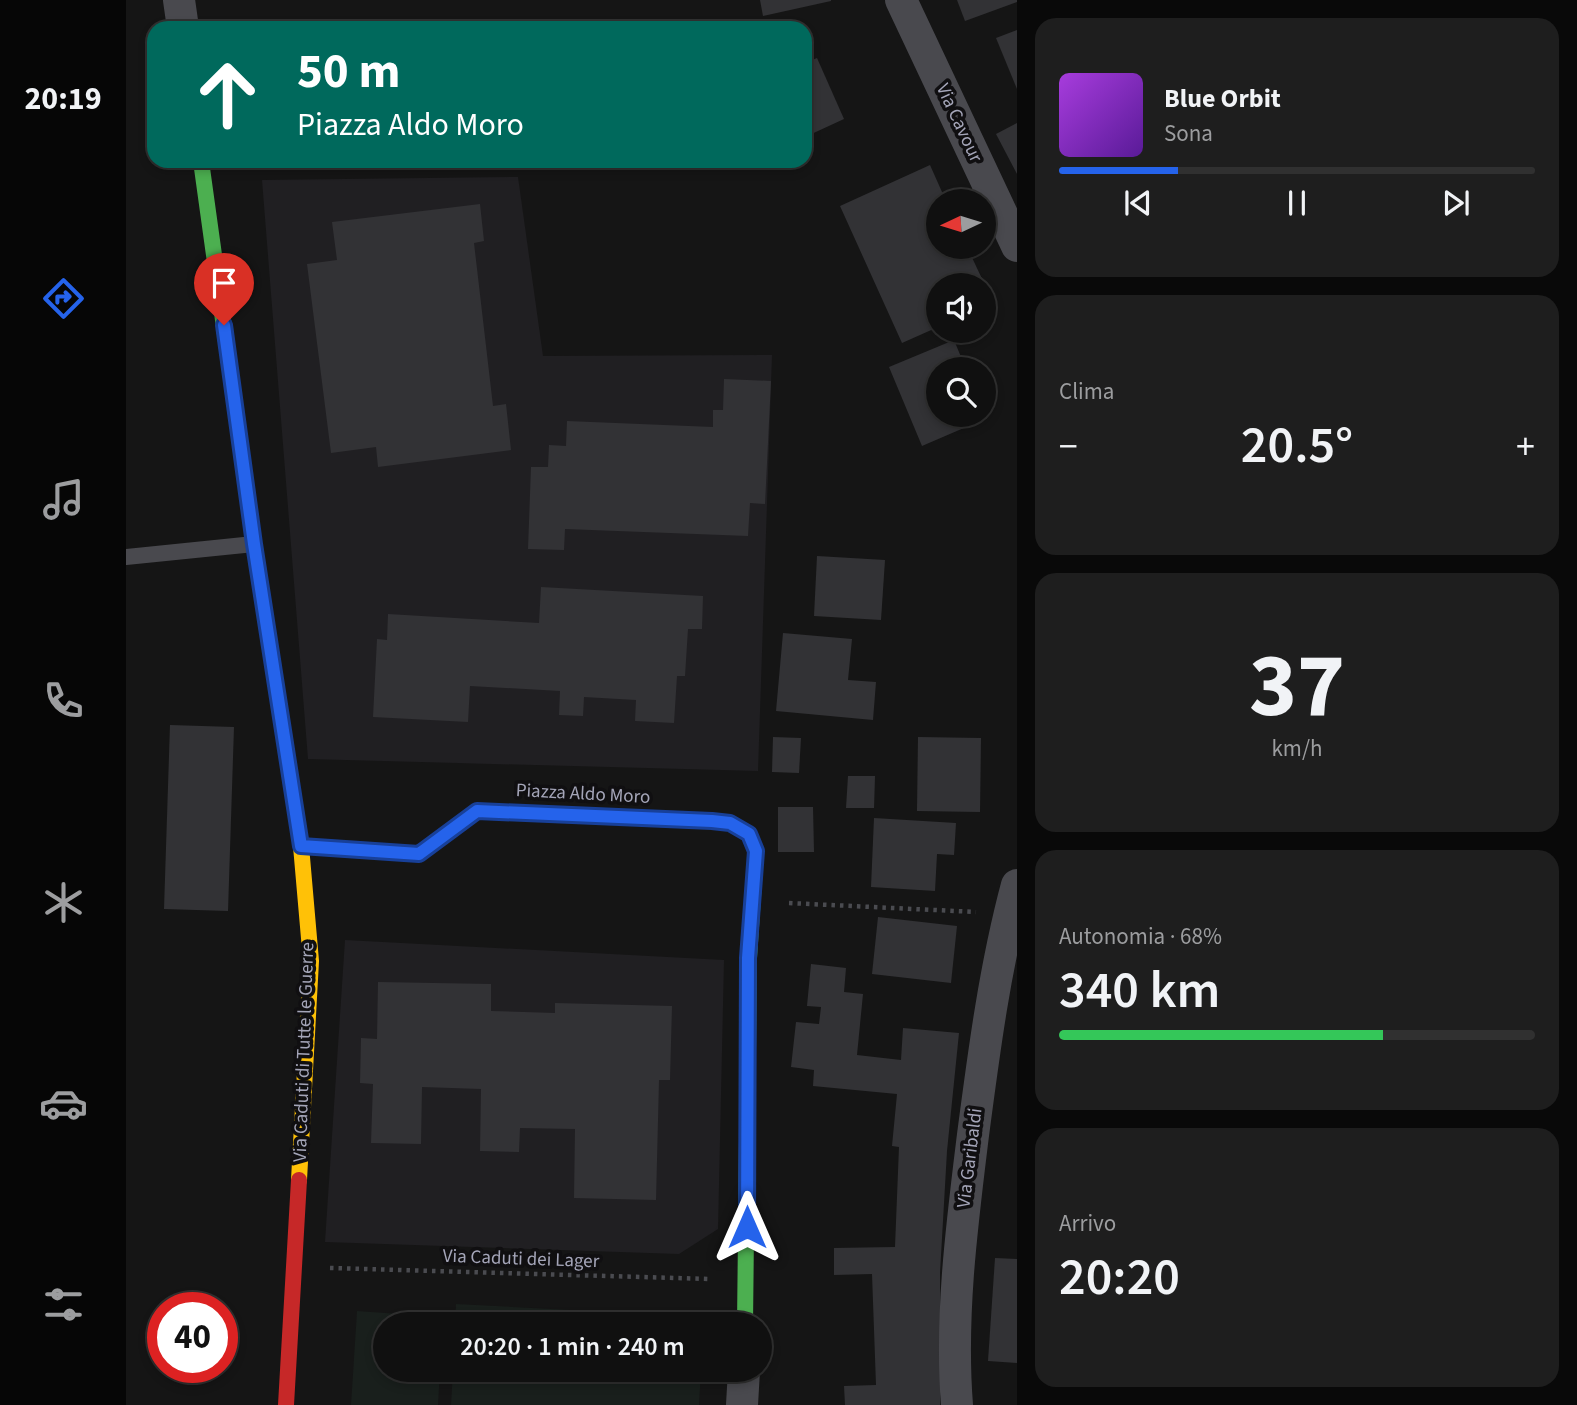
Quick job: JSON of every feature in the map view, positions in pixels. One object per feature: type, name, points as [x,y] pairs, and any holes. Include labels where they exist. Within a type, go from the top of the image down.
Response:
[{"type":"street","points":[[179,0],[182,21]]},
{"type":"street","name":"Via Cavour","points":[[901,0],[1017,246]]},
{"type":"street","name":"Via Caduti di Tutte le Guerre","points":[[202,168],[254,544],[301,846],[311,961],[286,1405]]},
{"type":"street","name":"Piazza Aldo Moro","points":[[301,846],[419,854],[477,811],[730,823],[749,834],[756,851],[748,958],[746,1312]]},
{"type":"street","name":"Via Garibaldi","points":[[957,1405],[955,1377],[959,1262],[967,1181],[993,989],[1013,899]]},
{"type":"street","points":[[742,1405],[743,1382]]},
{"type":"lane","points":[[126,557],[254,544]]},
{"type":"path","points":[[753,901],[1013,899]]},
{"type":"path","name":"Via Caduti dei Lager","points":[[294,1266],[747,1280]]},
{"type":"shaded area","points":[[518,177],[543,356],[772,355],[758,771],[308,759],[262,180]]},
{"type":"shaded area","points":[[345,940],[724,960],[718,1229],[679,1254],[325,1242]]},
{"type":"shaded area","points":[[456,1304],[609,1312],[456,1312]]},
{"type":"shaded area","points":[[357,1311],[373,1312],[373,1382],[439,1382],[438,1405],[351,1405]]},
{"type":"shaded area","points":[[452,1382],[700,1382],[699,1405],[451,1405]]},
{"type":"building","points":[[760,0],[831,0],[831,1],[763,16]]},
{"type":"building","points":[[957,0],[1017,0],[1017,2],[965,21]]},
{"type":"building","points":[[1017,30],[1017,89],[996,38]]},
{"type":"building","points":[[817,58],[844,119],[812,134],[812,60]]},
{"type":"building","points":[[1017,123],[1017,174],[996,134]]},
{"type":"building","points":[[930,165],[941,189],[926,189],[926,259],[973,259],[979,273],[926,273],[926,332],[902,343],[840,206]]},
{"type":"building","points":[[480,204],[484,241],[474,243],[493,406],[506,404],[511,450],[378,467],[376,447],[331,453],[307,264],[337,260],[332,222]]},
{"type":"building","points":[[947,343],[955,343],[961,357],[926,357],[926,427],[966,427],[922,446],[889,367]]},
{"type":"building","points":[[724,379],[771,381],[765,504],[750,503],[748,536],[565,529],[564,550],[528,549],[531,467],[548,467],[549,445],[566,446],[567,421],[713,427],[713,410],[723,410]]},
{"type":"building","points":[[817,556],[885,560],[881,620],[814,616]]},
{"type":"building","points":[[541,587],[703,596],[702,629],[688,629],[685,676],[677,676],[674,723],[635,721],[636,700],[584,697],[583,716],[559,715],[560,691],[470,686],[468,722],[373,717],[377,639],[387,640],[388,614],[539,623]]},
{"type":"building","points":[[783,633],[852,639],[848,680],[876,682],[873,720],[776,711]]},
{"type":"building","points":[[170,725],[234,727],[228,911],[164,909]]},
{"type":"building","points":[[773,737],[801,738],[799,773],[772,772]]},
{"type":"building","points":[[918,737],[981,738],[980,812],[917,811]]},
{"type":"building","points":[[848,776],[875,776],[874,808],[846,808]]},
{"type":"building","points":[[778,807],[813,807],[814,852],[778,852]]},
{"type":"building","points":[[874,818],[956,823],[954,855],[937,854],[935,891],[871,887]]},
{"type":"building","points":[[878,917],[957,926],[951,983],[872,974]]},
{"type":"building","points":[[811,964],[846,968],[844,992],[863,994],[857,1055],[901,1060],[903,1028],[959,1033],[947,1151],[940,1273],[940,1405],[845,1405],[844,1386],[876,1385],[872,1274],[834,1275],[834,1248],[895,1247],[899,1147],[892,1146],[897,1094],[813,1086],[814,1070],[791,1067],[796,1022],[819,1024],[821,1007],[807,1006]]},
{"type":"building","points":[[378,982],[491,984],[491,1011],[555,1013],[555,1003],[672,1006],[670,1080],[659,1080],[656,1200],[574,1198],[575,1129],[520,1128],[519,1152],[480,1151],[481,1089],[422,1087],[421,1144],[371,1143],[373,1084],[360,1083],[361,1038],[377,1039]]},
{"type":"building","points":[[995,1258],[1017,1259],[1017,1363],[988,1361]]},
{"type":"traffic: fast","points":[[202,168],[254,544],[285,742]]},
{"type":"traffic: fast","points":[[745,1312],[749,958],[756,851],[749,834]]},
{"type":"traffic: slow","points":[[285,742],[301,846],[311,961],[299,1180]]},
{"type":"traffic: slow","points":[[301,846],[419,854],[477,811],[712,821],[730,823],[749,834]]},
{"type":"traffic: jam","points":[[286,1405],[299,1180]]},
{"type":"route","points":[[224,325],[254,544],[301,846],[419,854],[477,811],[712,821],[730,823],[749,834],[756,851],[748,958],[747,1227]]}]
